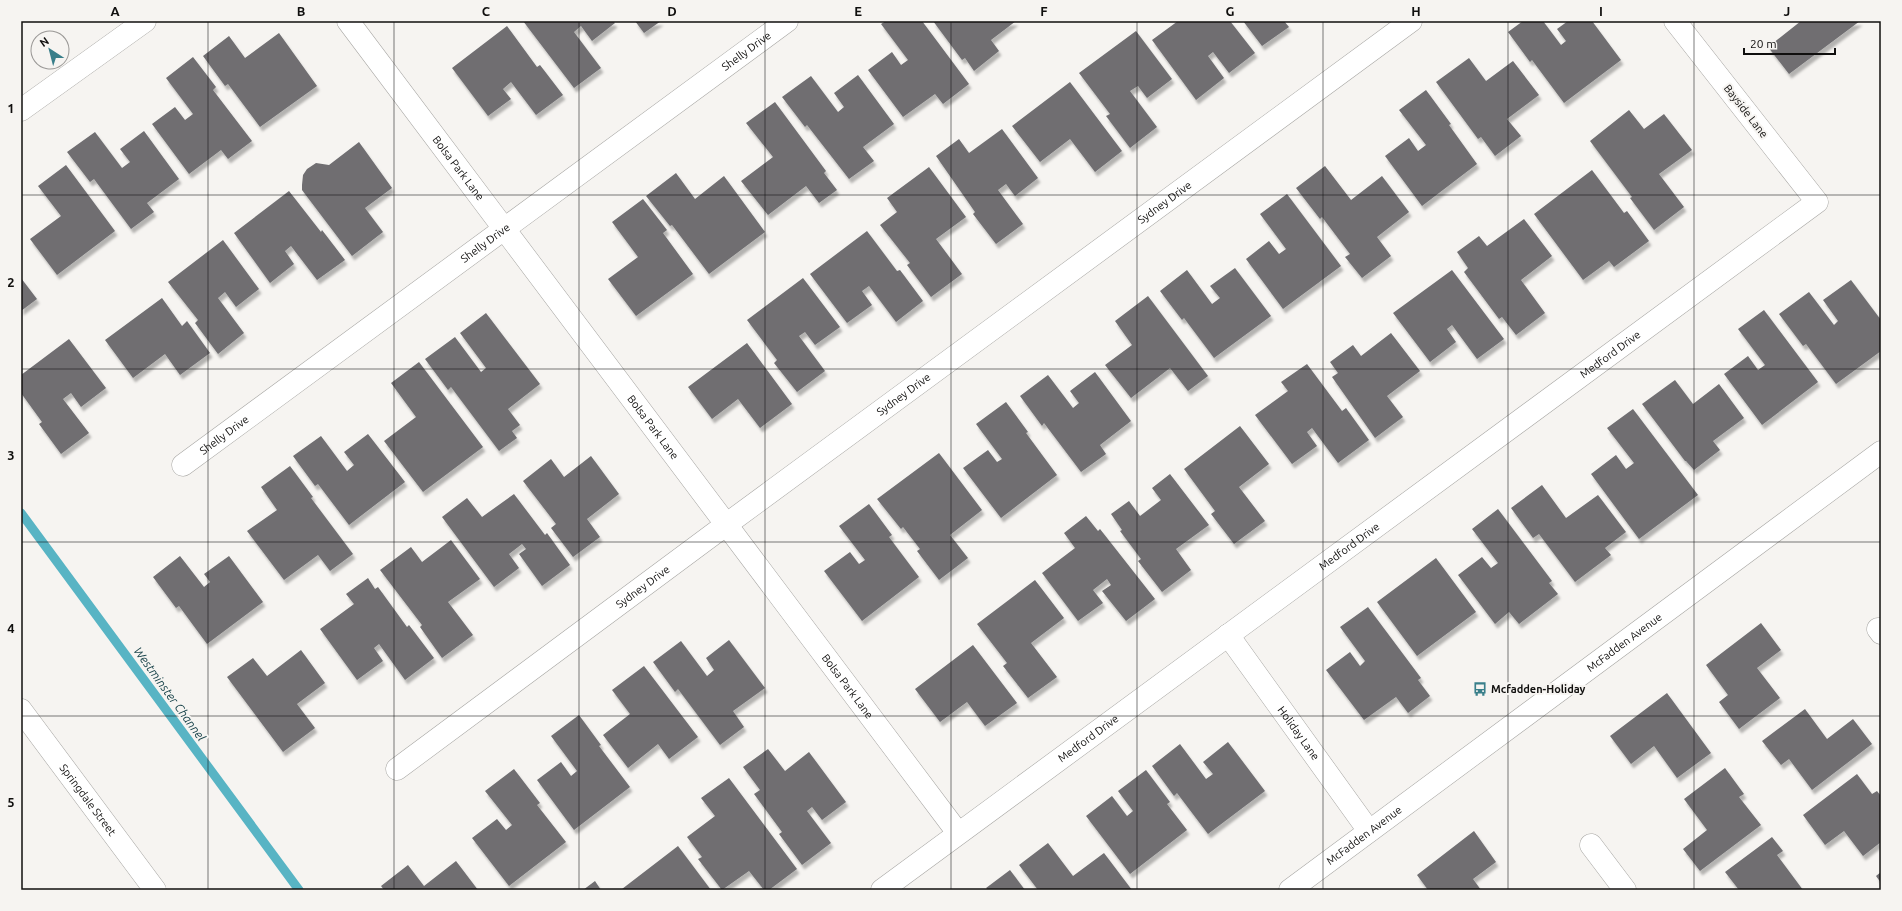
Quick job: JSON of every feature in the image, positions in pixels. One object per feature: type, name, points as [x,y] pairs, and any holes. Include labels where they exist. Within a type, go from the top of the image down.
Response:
[{"type":"street","points":[[21,110],[145,21]]},
{"type":"street","name":"Bolsa Park Lane","points":[[348,21],[958,832]]},
{"type":"street","name":"Shelly Drive","points":[[183,465],[505,230],[787,21]]},
{"type":"street","name":"Sydney Drive","points":[[397,769],[1410,21]]},
{"type":"street","name":"Bayside Lane","points":[[1675,21],[1816,202]]},
{"type":"street","name":"Medford Drive","points":[[882,890],[958,832],[1816,202]]},
{"type":"street","name":"McFadden Avenue","points":[[1290,890],[1881,452]]},
{"type":"street","name":"Holiday Lane","points":[[1228,635],[1369,831]]},
{"type":"street","name":"Springdale Street","points":[[21,710],[155,890]]},
{"type":"street","points":[[1591,845],[1625,890]]},
{"type":"building","points":[[523,21],[613,21],[615,23],[592,41],[581,26],[574,32],[601,68],[574,88]]},
{"type":"building","points":[[635,21],[661,21],[644,33]]},
{"type":"building","points":[[886,21],[922,21],[969,84],[943,104],[935,94],[903,117],[868,70],[892,52],[901,65],[908,60],[881,24]]},
{"type":"building","points":[[933,21],[1016,21],[991,40],[999,51],[974,71],[965,58],[962,60]]},
{"type":"building","points":[[1178,21],[1230,21],[1255,53],[1229,73],[1213,52],[1208,56],[1224,78],[1196,100],[1152,40]]},
{"type":"building","points":[[1243,21],[1284,21],[1289,27],[1262,46]]},
{"type":"building","points":[[1523,21],[1543,21],[1561,45],[1566,41],[1557,29],[1568,21],[1592,21],[1621,60],[1564,103],[1532,60],[1530,62],[1508,32]]},
{"type":"building","points":[[1801,21],[1860,21],[1789,74],[1768,47]]},
{"type":"building","points":[[507,26],[537,67],[540,65],[563,95],[536,115],[511,82],[503,89],[511,99],[488,116],[452,68]]},
{"type":"building","points":[[1136,31],[1172,79],[1147,98],[1138,86],[1130,91],[1157,127],[1130,148],[1106,116],[1110,114],[1079,73]]},
{"type":"building","points":[[279,33],[317,86],[260,127],[228,84],[225,86],[203,56],[229,36],[245,58]]},
{"type":"building","points":[[193,57],[216,87],[213,90],[252,141],[228,159],[221,150],[189,174],[152,124],[175,107],[185,120],[193,114],[166,78]]},
{"type":"building","points":[[1469,58],[1486,81],[1513,61],[1539,95],[1507,119],[1521,136],[1495,156],[1481,137],[1478,139],[1436,82]]},
{"type":"building","points":[[858,75],[894,124],[863,147],[874,161],[849,179],[807,125],[805,127],[782,97],[811,76],[838,112],[844,107],[834,93]]},
{"type":"building","points":[[1070,82],[1122,151],[1095,172],[1070,139],[1040,162],[1012,126]]},
{"type":"building","points":[[1426,90],[1451,124],[1449,125],[1477,164],[1422,206],[1385,156],[1409,138],[1418,151],[1426,145],[1399,110]]},
{"type":"building","points":[[775,102],[826,171],[824,173],[837,190],[819,203],[806,186],[768,215],[741,181],[773,157],[746,123]]},
{"type":"building","points":[[1629,110],[1644,129],[1664,114],[1692,150],[1659,174],[1684,207],[1654,230],[1630,198],[1632,197],[1590,141]]},
{"type":"building","points":[[1002,129],[1038,178],[1015,196],[1006,184],[998,190],[1023,224],[996,244],[973,214],[975,212],[936,156],[959,139],[969,153]]},
{"type":"building","points":[[144,131],[179,179],[147,203],[154,212],[131,229],[94,179],[90,182],[67,152],[95,132],[122,168],[130,162],[120,149]]},
{"type":"building","points":[[359,142],[392,188],[365,208],[383,232],[352,256],[302,190],[302,185],[303,175],[307,169],[316,163],[329,165]]},
{"type":"building","points":[[66,165],[115,231],[57,275],[30,239],[61,216],[38,186]]},
{"type":"building","points":[[1325,166],[1351,200],[1382,176],[1409,212],[1377,237],[1391,256],[1362,278],[1345,257],[1350,254],[1322,217],[1320,219],[1296,188]]},
{"type":"building","points":[[929,167],[966,217],[936,239],[962,274],[931,297],[907,265],[910,263],[880,225],[897,212],[887,198]]},
{"type":"building","points":[[1592,170],[1624,213],[1627,211],[1649,241],[1614,267],[1609,261],[1583,280],[1534,214]]},
{"type":"building","points":[[676,173],[695,199],[724,176],[765,232],[709,274],[672,225],[670,226],[646,196]]},
{"type":"building","points":[[289,191],[345,260],[317,280],[291,246],[285,251],[294,264],[270,283],[234,233]]},
{"type":"building","points":[[1287,194],[1341,266],[1283,309],[1246,259],[1269,241],[1279,254],[1286,249],[1260,214]]},
{"type":"building","points":[[643,199],[667,230],[663,233],[693,274],[636,316],[608,279],[638,257],[612,222]]},
{"type":"building","points":[[1524,219],[1552,256],[1521,280],[1545,313],[1516,335],[1502,317],[1499,319],[1464,272],[1468,268],[1457,252],[1479,236],[1487,246]]},
{"type":"building","points":[[867,231],[897,271],[900,270],[923,301],[896,322],[869,286],[862,291],[872,305],[847,323],[810,274]]},
{"type":"building","points":[[223,240],[259,289],[236,307],[225,292],[218,298],[244,333],[218,354],[195,323],[198,320],[168,282]]},
{"type":"building","points":[[1235,268],[1271,316],[1214,358],[1184,318],[1182,320],[1160,291],[1187,270],[1212,304],[1220,298],[1210,286]]},
{"type":"building","points":[[1452,270],[1504,339],[1477,359],[1452,325],[1447,329],[1456,342],[1430,362],[1393,313]]},
{"type":"building","points":[[21,278],[37,299],[21,311]]},
{"type":"building","points":[[803,278],[840,327],[815,345],[805,332],[799,336],[825,371],[797,392],[774,363],[777,360],[747,320]]},
{"type":"building","points":[[1851,280],[1881,320],[1881,351],[1836,384],[1806,344],[1803,346],[1779,314],[1809,292],[1834,325],[1838,321],[1823,300]]},
{"type":"building","points":[[1148,296],[1208,376],[1188,391],[1170,368],[1131,398],[1105,365],[1132,345],[1115,321]]},
{"type":"building","points":[[162,298],[182,326],[187,321],[210,353],[180,375],[165,354],[133,378],[105,340]]},
{"type":"building","points":[[1764,310],[1818,382],[1762,425],[1724,374],[1748,356],[1758,370],[1765,365],[1738,329]]},
{"type":"building","points":[[486,313],[540,384],[508,409],[520,425],[512,431],[517,438],[499,451],[451,387],[448,390],[425,359],[455,337],[481,372],[486,368],[460,333]]},
{"type":"building","points":[[1391,333],[1420,371],[1387,396],[1403,417],[1375,438],[1332,377],[1338,373],[1330,362],[1353,345],[1361,356]]},
{"type":"building","points":[[69,339],[106,388],[81,407],[71,393],[63,399],[89,433],[61,454],[39,424],[42,422],[21,393],[21,375]]},
{"type":"building","points":[[747,343],[792,404],[760,428],[738,399],[712,419],[688,387]]},
{"type":"building","points":[[419,362],[483,447],[423,492],[384,441],[416,417],[391,383]]},
{"type":"building","points":[[1307,364],[1342,411],[1346,408],[1369,440],[1338,463],[1312,428],[1307,432],[1317,446],[1292,464],[1255,415],[1288,391],[1281,382]]},
{"type":"building","points":[[1095,372],[1131,421],[1100,445],[1106,454],[1081,472],[1044,423],[1042,426],[1020,396],[1048,375],[1073,408],[1079,403],[1070,391]]},
{"type":"building","points":[[1675,380],[1693,404],[1719,384],[1744,418],[1713,441],[1720,450],[1694,470],[1685,461],[1642,404]]},
{"type":"building","points":[[1006,402],[1028,432],[1026,433],[1057,475],[1001,518],[963,468],[988,450],[997,462],[1002,459],[976,424]]},
{"type":"building","points":[[1633,409],[1698,495],[1639,539],[1591,474],[1616,455],[1626,469],[1634,463],[1607,428]]},
{"type":"building","points":[[1240,426],[1269,464],[1239,487],[1265,521],[1234,544],[1211,514],[1215,511],[1184,469]]},
{"type":"building","points":[[368,434],[405,482],[349,525],[318,484],[315,486],[293,456],[321,436],[347,471],[354,465],[344,452]]},
{"type":"building","points":[[939,453],[982,510],[950,535],[968,558],[939,580],[917,551],[920,549],[903,527],[901,529],[877,499]]},
{"type":"building","points":[[591,456],[619,494],[587,519],[600,537],[573,557],[551,528],[556,524],[523,481],[551,459],[564,477]]},
{"type":"building","points":[[290,466],[313,497],[311,498],[353,554],[330,571],[318,555],[284,580],[247,531],[277,510],[261,487]]},
{"type":"building","points":[[1170,474],[1209,525],[1176,549],[1191,570],[1162,592],[1138,561],[1141,559],[1120,531],[1122,530],[1111,514],[1129,501],[1140,516],[1161,500],[1152,488]]},
{"type":"building","points":[[1542,485],[1566,518],[1598,495],[1626,532],[1605,548],[1611,555],[1575,582],[1539,534],[1533,538],[1511,508]]},
{"type":"building","points":[[514,494],[545,535],[547,533],[570,565],[542,586],[519,554],[526,549],[522,544],[509,554],[519,568],[494,587],[442,517],[467,498],[482,517]]},
{"type":"building","points":[[869,504],[892,535],[889,537],[919,577],[862,621],[824,571],[850,552],[859,564],[865,560],[839,526]]},
{"type":"building","points":[[1498,509],[1552,581],[1549,583],[1558,594],[1519,624],[1509,612],[1495,624],[1458,575],[1482,557],[1491,568],[1498,563],[1472,529]]},
{"type":"building","points":[[1086,516],[1098,531],[1100,529],[1155,599],[1126,621],[1102,591],[1111,585],[1107,579],[1093,590],[1103,603],[1078,621],[1042,573],[1075,548],[1064,533]]},
{"type":"building","points":[[451,540],[480,579],[448,602],[473,635],[442,658],[420,627],[422,625],[380,570],[411,547],[422,562]]},
{"type":"building","points":[[180,556],[204,587],[210,582],[204,574],[229,556],[263,602],[207,644],[179,606],[176,608],[153,577]]},
{"type":"building","points":[[1436,558],[1476,612],[1417,656],[1377,602]]},
{"type":"building","points":[[368,578],[375,589],[378,587],[407,627],[409,625],[434,658],[405,680],[379,644],[374,648],[383,661],[357,680],[320,629],[354,604],[346,594]]},
{"type":"building","points":[[1035,580],[1064,618],[1031,643],[1057,677],[1028,698],[1003,666],[1007,663],[977,624]]},
{"type":"building","points":[[1368,607],[1421,678],[1418,680],[1430,696],[1408,713],[1396,697],[1364,720],[1326,670],[1350,652],[1360,666],[1365,661],[1340,627]]},
{"type":"building","points":[[1761,623],[1781,650],[1757,668],[1780,698],[1739,729],[1719,702],[1728,695],[1706,665]]},
{"type":"building","points":[[729,640],[765,688],[733,711],[744,727],[720,745],[678,689],[675,692],[653,662],[681,641],[707,676],[714,670],[706,658]]},
{"type":"building","points":[[973,645],[1017,703],[985,726],[967,702],[940,722],[915,689]]},
{"type":"building","points":[[301,650],[325,683],[297,704],[315,728],[283,752],[227,677],[253,658],[267,676]]},
{"type":"building","points":[[644,666],[698,737],[669,759],[658,744],[628,768],[603,735],[630,714],[612,690]]},
{"type":"building","points":[[1667,693],[1711,753],[1677,778],[1654,746],[1631,764],[1610,736]]},
{"type":"building","points":[[1805,709],[1827,739],[1853,719],[1872,744],[1812,790],[1789,759],[1781,765],[1762,741]]},
{"type":"building","points":[[579,715],[601,745],[599,746],[630,787],[574,830],[537,780],[561,762],[571,776],[577,771],[551,736]]},
{"type":"building","points":[[1228,742],[1265,791],[1208,834],[1177,793],[1174,796],[1152,766],[1180,744],[1206,779],[1213,774],[1203,762]]},
{"type":"building","points":[[768,749],[785,771],[809,752],[846,802],[822,820],[812,807],[807,811],[831,843],[802,865],[779,834],[782,832],[754,794],[760,790],[743,767]]},
{"type":"building","points":[[1725,768],[1744,794],[1739,797],[1761,825],[1700,871],[1683,849],[1707,830],[1684,799]]},
{"type":"building","points":[[514,769],[540,803],[537,805],[566,842],[509,886],[472,838],[497,819],[506,830],[512,825],[485,791]]},
{"type":"building","points":[[1146,770],[1170,802],[1167,804],[1187,830],[1130,874],[1086,816],[1112,796],[1127,816],[1133,811],[1118,791]]},
{"type":"building","points":[[1857,774],[1872,794],[1877,791],[1881,796],[1881,842],[1863,856],[1844,831],[1825,845],[1803,815]]},
{"type":"building","points":[[729,778],[797,869],[769,890],[764,890],[749,871],[722,890],[698,859],[702,857],[687,837],[715,816],[701,798]]},
{"type":"building","points":[[1474,831],[1496,862],[1473,879],[1481,890],[1428,890],[1417,875]]},
{"type":"building","points":[[1772,837],[1783,851],[1777,855],[1803,890],[1739,890],[1725,872]]},
{"type":"building","points":[[1048,843],[1073,876],[1104,853],[1132,890],[1038,890],[1019,865]]},
{"type":"building","points":[[678,846],[711,890],[622,889]]},
{"type":"building","points":[[456,861],[478,890],[384,890],[381,886],[408,865],[424,886]]},
{"type":"building","points":[[1010,870],[1025,890],[988,890],[986,888]]},
{"type":"building","points":[[1881,872],[1881,883],[1876,876]]},
{"type":"building","points":[[595,881],[601,890],[583,890]]},
{"type":"waterway","name":"Westminster Channel","points":[[21,513],[299,890]]},
{"type":"place","name":"Mcfadden-Holiday","points":[[1480,689]]}]
